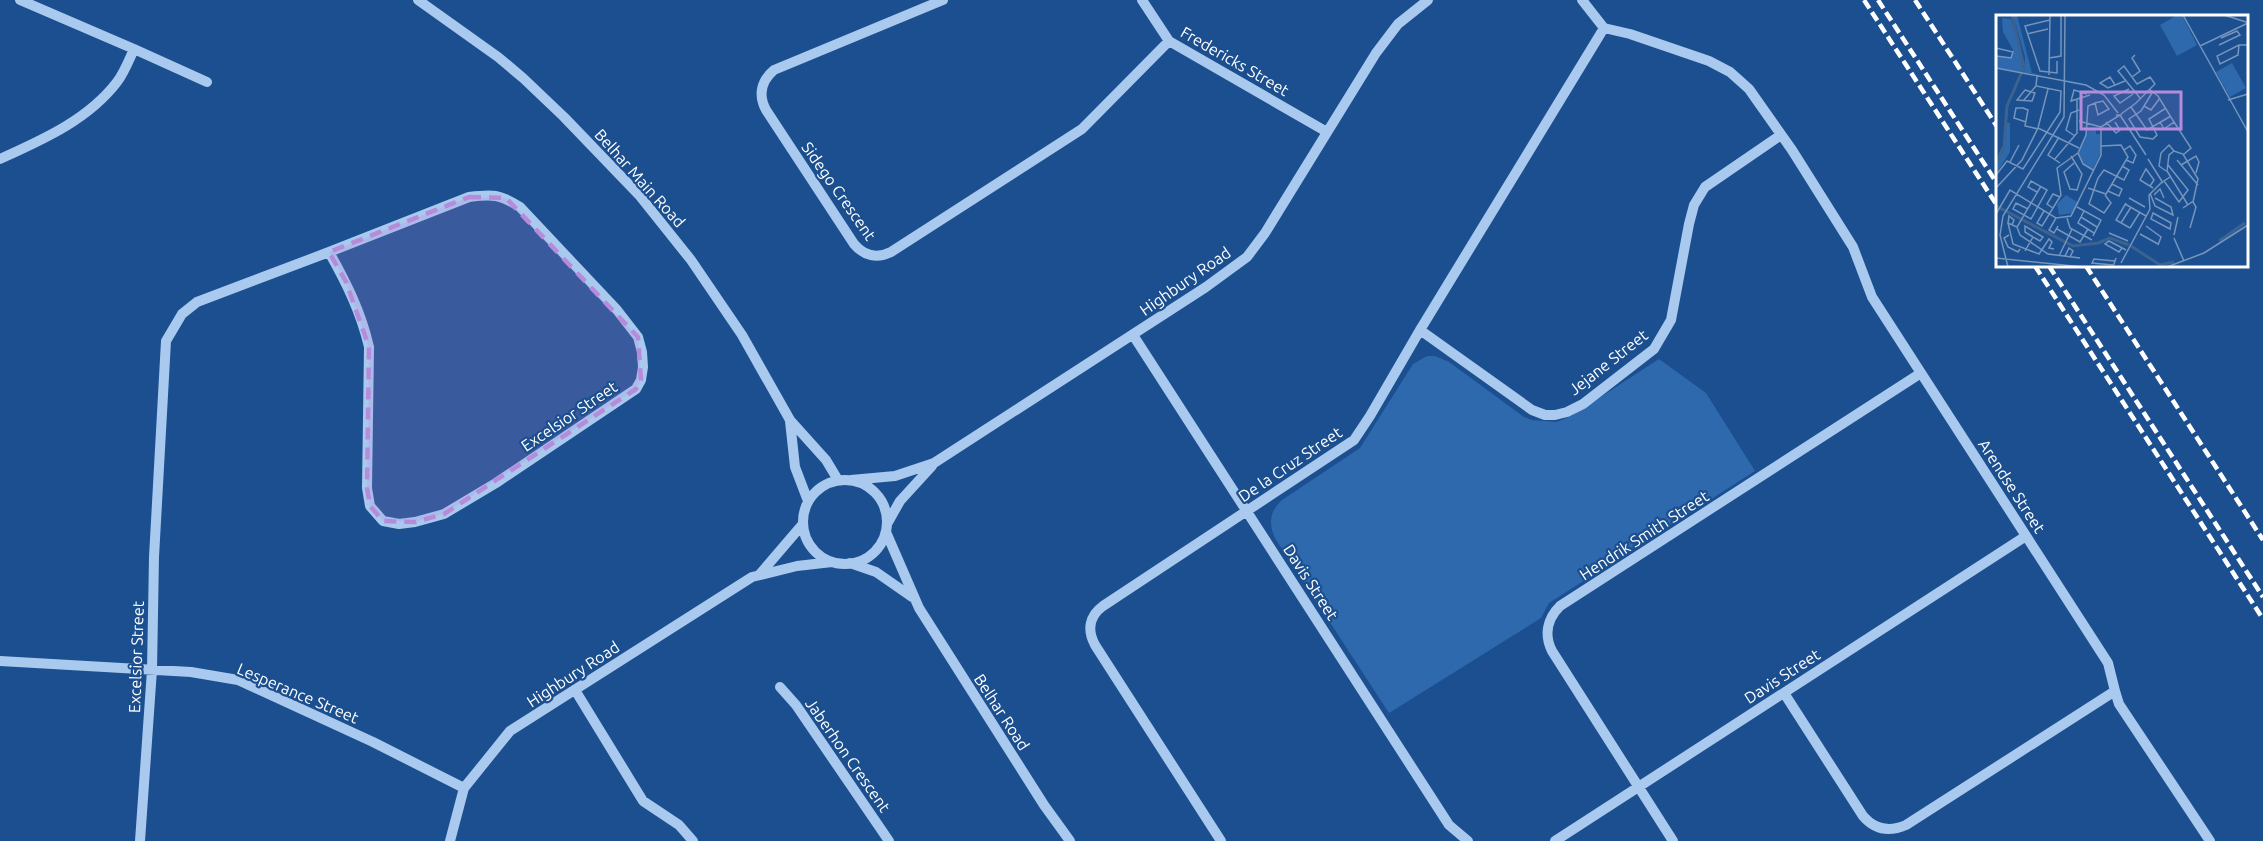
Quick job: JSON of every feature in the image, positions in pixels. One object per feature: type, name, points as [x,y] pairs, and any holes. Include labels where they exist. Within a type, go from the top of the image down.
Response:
[{"type":"street","points":[[20,0],[207,82]]},
{"type":"street","name":"Belhar Main Road","points":[[418,0],[498,57],[523,78],[639,195],[692,260],[736,326],[790,420]]},
{"type":"street","name":"Sidego Crescent","points":[[943,0],[774,70],[762,85],[761,96],[766,110],[854,244],[868,255],[884,255],[891,252],[1082,129],[1169,41]]},
{"type":"street","name":"Fredericks Street","points":[[1142,0],[1169,41],[1327,132]]},
{"type":"street","name":"Highbury Road","points":[[851,480],[895,476],[934,463],[1206,287],[1247,257],[1265,233],[1386,38],[1411,12],[1428,0]]},
{"type":"street","points":[[1582,0],[1604,28]]},
{"type":"street","name":"Arendse Street","points":[[1604,28],[1630,34],[1698,57],[1731,72],[1749,89],[1853,247],[1872,297],[2108,663],[2119,704],[2210,841]]},
{"type":"street","name":"De la Cruz Street","points":[[1221,841],[1095,645],[1089,630],[1090,622],[1097,610],[1354,440],[1604,28]]},
{"type":"street","points":[[0,159],[69,125],[100,100],[118,81],[134,49]]},
{"type":"street","name":"Jejane Street","points":[[1420,330],[1532,410],[1545,415],[1555,415],[1583,404],[1654,349],[1665,334],[1671,320],[1694,205],[1704,187],[1781,135]]},
{"type":"street","name":"Excelsior Street","points":[[140,841],[152,670],[154,557],[166,341],[182,314],[197,302],[470,197],[491,194],[506,198],[520,207],[617,310],[638,337],[642,352],[641,380],[636,389],[496,483],[444,514],[399,524],[383,521],[370,506],[367,488],[369,347],[346,282],[328,252]]},
{"type":"street","name":"Davis Street","points":[[1133,335],[1449,825],[1468,841]]},
{"type":"street","name":"Hendrik Smith Street","points":[[1638,787],[1549,645],[1547,632],[1555,611],[1921,374]]},
{"type":"street","points":[[790,420],[826,460],[838,480]]},
{"type":"street","points":[[790,420],[795,467],[808,501]]},
{"type":"street","name":"Highbury Road","points":[[886,528],[900,501],[934,463]]},
{"type":"street","points":[[838,480],[862,483],[877,496],[886,512],[886,528],[878,548],[868,556],[850,563],[832,562],[821,556],[805,537],[802,525],[808,501],[816,491],[838,480]]},
{"type":"street","name":"Highbury Road","points":[[450,841],[465,788],[510,731],[760,574],[802,525]]},
{"type":"street","name":"Belhar Road","points":[[886,528],[912,597],[1006,746],[1070,841]]},
{"type":"street","name":"Davis Street","points":[[1555,841],[2026,536]]},
{"type":"street","name":"Highbury Road","points":[[760,574],[797,566],[832,562]]},
{"type":"street","name":"Belhar Road","points":[[850,563],[876,572],[912,597]]},
{"type":"street","name":"Lesperance Street","points":[[0,661],[191,672],[238,680],[373,742],[465,788]]},
{"type":"street","name":"Jaberhon Crescent","points":[[780,687],[796,705],[889,841]]},
{"type":"street","points":[[575,690],[644,801],[679,825],[693,841]]},
{"type":"street","points":[[1784,693],[1863,816],[1873,825],[1886,830],[1906,825],[2115,690]]},
{"type":"street","points":[[1638,787],[1673,841]]},
{"type":"highlighted area","points":[[469,197],[506,198],[638,337],[641,380],[636,389],[444,514],[415,522],[383,521],[370,506],[367,488],[369,347],[346,282],[329,252]]},
{"type":"shaded area","points":[[1427,356],[1435,356],[1449,362],[1524,417],[1557,422],[1573,415],[1659,359],[1706,393],[1755,471],[1549,603],[1541,618],[1389,713],[1275,538],[1271,518],[1275,508],[1282,500],[1360,448],[1413,364]]},
{"type":"railway","points":[[1864,0],[1996,204]]},
{"type":"railway","points":[[1878,0],[1996,182]]},
{"type":"railway","points":[[1915,0],[1996,125]]},
{"type":"railway","points":[[2036,267],[2263,619]]},
{"type":"railway","points":[[2050,267],[2263,597]]},
{"type":"railway","points":[[2087,267],[2263,540]]}]
